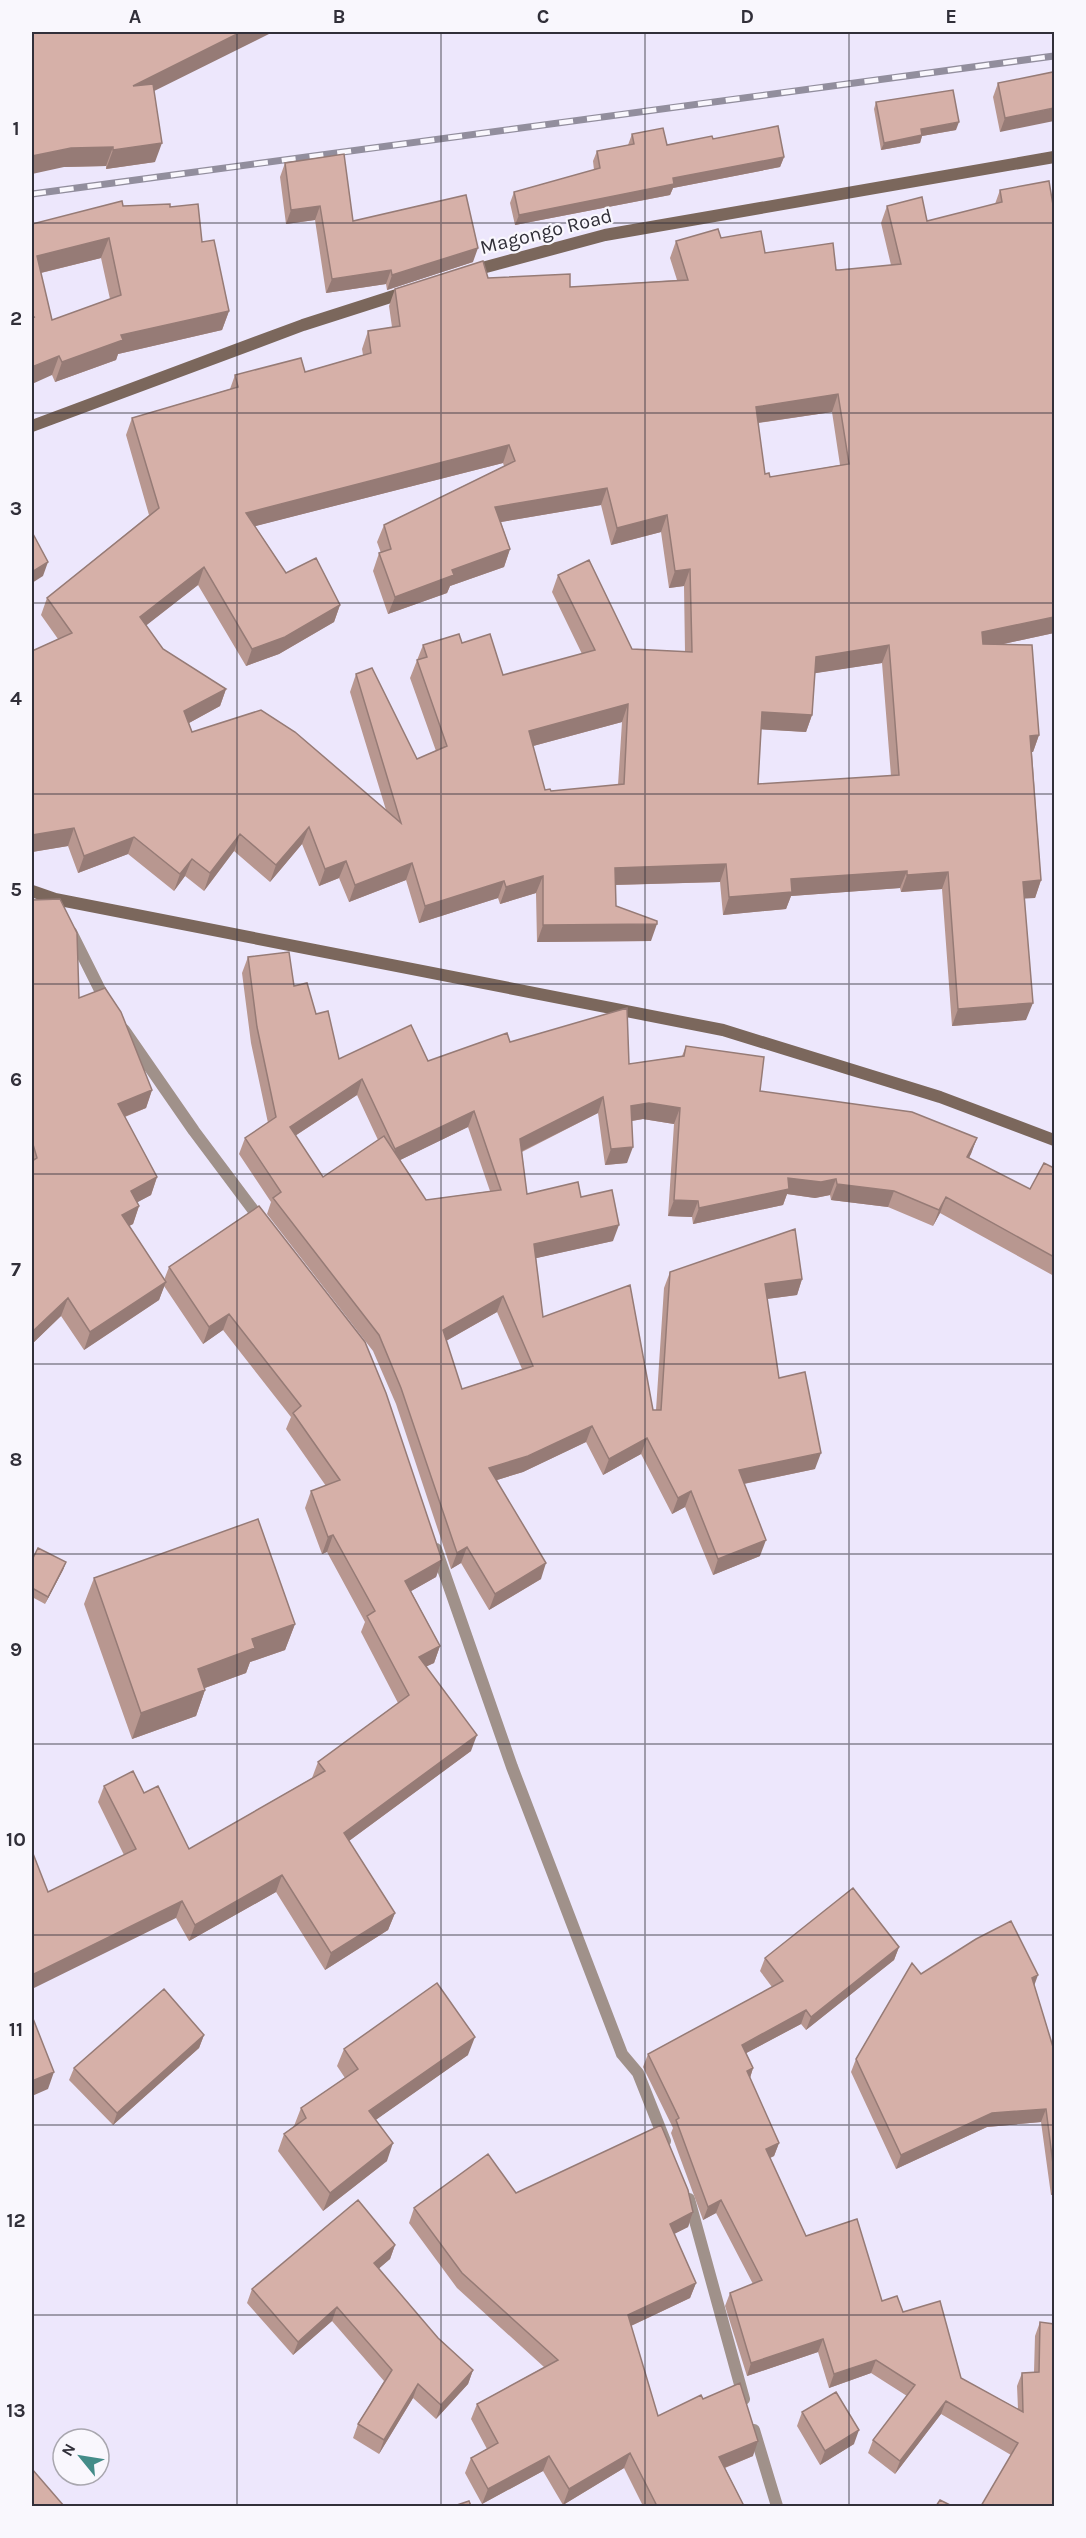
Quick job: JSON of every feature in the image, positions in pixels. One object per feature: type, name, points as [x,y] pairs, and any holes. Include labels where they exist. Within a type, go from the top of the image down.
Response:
[{"type":"street","name":"Magongo Road","points":[[458,275],[605,235],[1054,157]]},
{"type":"street","points":[[32,426],[303,325],[414,290]]},
{"type":"street","points":[[32,891],[55,899],[723,1030],[940,1096],[1054,1140]]},
{"type":"street","points":[[55,899],[97,988],[194,1131],[272,1235]]},
{"type":"street","points":[[432,1536],[512,1767],[622,2054],[638,2073],[669,2149]]},
{"type":"street","points":[[682,2182],[690,2203],[726,2342],[777,2506]]},
{"type":"building","points":[[32,32],[241,32],[133,86],[153,84],[162,143],[113,150],[113,147],[71,148],[32,156]]},
{"type":"building","points":[[1053,72],[1054,108],[1005,118],[998,83]]},
{"type":"building","points":[[953,90],[959,122],[921,129],[922,135],[884,143],[876,102]]},
{"type":"building","points":[[778,126],[784,157],[673,178],[674,184],[519,215],[514,192],[600,168],[597,151],[634,144],[632,134],[663,128],[667,145],[712,136],[713,139]]},
{"type":"building","points":[[344,154],[353,221],[466,195],[478,248],[392,275],[391,270],[332,279],[320,206],[291,210],[285,163]]},
{"type":"building","points":[[1049,181],[1054,211],[1054,617],[982,632],[983,644],[1032,645],[1039,735],[1030,736],[1041,880],[1023,882],[1033,1003],[958,1009],[948,872],[907,875],[907,871],[791,879],[792,892],[729,897],[726,864],[615,868],[616,906],[657,921],[657,924],[543,925],[543,876],[506,887],[504,881],[425,906],[412,863],[355,885],[346,861],[325,869],[309,827],[276,865],[240,834],[210,873],[192,859],[180,874],[134,837],[84,856],[74,828],[32,835],[32,651],[72,633],[47,598],[159,508],[132,418],[238,387],[235,375],[301,358],[305,372],[371,353],[368,331],[400,326],[395,289],[483,261],[488,278],[570,274],[570,287],[688,280],[676,241],[718,229],[721,238],[761,231],[765,253],[833,243],[836,270],[901,264],[887,206],[922,197],[927,221],[1002,202],[1000,190]],"holes":[[[838,394],[849,464],[770,477],[769,473],[765,474],[756,407]],[[509,445],[515,461],[384,525],[391,549],[379,553],[395,597],[454,575],[452,570],[510,549],[495,507],[607,488],[617,528],[667,515],[675,571],[690,569],[692,652],[632,649],[589,560],[558,575],[595,650],[503,675],[490,634],[462,643],[459,634],[423,645],[427,657],[417,660],[447,746],[417,759],[372,668],[356,674],[401,823],[295,732],[261,710],[192,732],[184,711],[226,689],[163,649],[140,617],[204,567],[252,649],[285,637],[340,605],[316,558],[286,573],[246,513]],[[889,645],[899,775],[758,784],[762,712],[812,715],[816,657]],[[628,704],[624,784],[545,790],[529,731]]]},
{"type":"building","points":[[122,201],[123,206],[170,204],[170,207],[198,204],[202,242],[214,240],[229,311],[121,335],[123,340],[62,362],[59,356],[32,367],[32,318],[35,317],[32,317],[32,224]],"holes":[[[109,238],[121,295],[52,320],[37,256]]]},
{"type":"building","points":[[32,532],[48,562],[32,572]]},
{"type":"building","points":[[60,899],[77,933],[79,998],[105,988],[121,1012],[152,1090],[118,1104],[157,1177],[131,1191],[139,1206],[122,1215],[166,1282],[90,1332],[68,1298],[32,1332],[32,1161],[37,1158],[32,1141],[32,900]]},
{"type":"building","points":[[289,952],[294,986],[307,983],[316,1014],[328,1011],[339,1059],[411,1025],[428,1061],[507,1033],[510,1042],[627,1008],[629,1064],[684,1056],[686,1046],[764,1057],[760,1091],[912,1112],[977,1138],[967,1157],[1030,1189],[1044,1163],[1054,1168],[1054,1257],[946,1197],[939,1210],[894,1191],[837,1184],[836,1179],[821,1182],[788,1178],[789,1189],[699,1208],[698,1201],[674,1200],[680,1108],[649,1103],[631,1106],[633,1147],[611,1149],[603,1097],[520,1139],[527,1194],[578,1182],[581,1197],[612,1190],[619,1225],[534,1244],[543,1317],[630,1285],[653,1410],[661,1410],[670,1272],[795,1229],[802,1279],[765,1284],[779,1378],[805,1372],[821,1453],[739,1470],[766,1540],[718,1559],[691,1491],[678,1498],[647,1438],[609,1459],[592,1426],[528,1456],[489,1468],[546,1563],[495,1594],[467,1547],[457,1553],[401,1388],[379,1335],[273,1198],[281,1192],[245,1138],[276,1117],[257,1027],[248,957]],"holes":[[[362,1079],[395,1149],[474,1111],[501,1190],[426,1200],[384,1136],[323,1177],[290,1127]],[[503,1296],[533,1366],[462,1389],[443,1330]]]},
{"type":"building","points":[[259,1206],[365,1342],[386,1393],[442,1560],[405,1581],[440,1646],[419,1657],[477,1735],[344,1833],[395,1913],[331,1953],[282,1875],[195,1925],[182,1901],[32,1975],[32,1851],[48,1892],[136,1849],[104,1786],[133,1771],[144,1793],[158,1786],[189,1849],[325,1771],[318,1762],[409,1695],[367,1616],[375,1611],[333,1535],[328,1537],[311,1491],[340,1480],[293,1413],[301,1406],[229,1314],[209,1327],[169,1267]]},
{"type":"building","points":[[258,1519],[295,1624],[252,1639],[255,1648],[198,1669],[205,1690],[141,1713],[94,1578]]},
{"type":"building","points":[[38,1548],[66,1562],[48,1597],[32,1588],[32,1560]]},
{"type":"building","points":[[853,1888],[899,1947],[811,2017],[806,2010],[742,2045],[753,2068],[747,2071],[779,2143],[766,2149],[806,2236],[857,2219],[882,2301],[897,2296],[903,2312],[940,2301],[961,2378],[1023,2412],[1022,2373],[1039,2372],[1040,2322],[1054,2324],[1054,2506],[981,2506],[1018,2443],[946,2401],[900,2461],[873,2440],[915,2385],[876,2360],[834,2374],[823,2339],[751,2363],[730,2293],[762,2280],[721,2200],[708,2207],[676,2120],[679,2118],[648,2054],[783,1981],[765,1958]]},
{"type":"building","points":[[1011,1921],[1038,1975],[1032,1978],[1054,2046],[1054,2172],[1046,2109],[992,2113],[901,2155],[856,2059],[912,1963],[921,1974],[976,1939]]},
{"type":"building","points":[[437,1983],[475,2037],[369,2111],[393,2143],[330,2193],[284,2134],[306,2118],[301,2108],[358,2069],[344,2049]]},
{"type":"building","points":[[164,1989],[204,2035],[117,2113],[74,2068]]},
{"type":"building","points":[[32,2016],[54,2072],[32,2081]]},
{"type":"building","points":[[661,2125],[688,2190],[693,2212],[670,2224],[696,2283],[628,2315],[658,2416],[701,2395],[703,2399],[740,2383],[758,2441],[719,2457],[744,2506],[657,2506],[630,2453],[569,2489],[549,2456],[488,2489],[471,2458],[498,2443],[477,2404],[558,2360],[462,2273],[414,2208],[488,2154],[516,2193]]},
{"type":"building","points":[[358,2200],[395,2245],[374,2263],[438,2338],[473,2370],[441,2405],[418,2384],[384,2440],[358,2424],[392,2370],[337,2307],[298,2342],[252,2289]]},
{"type":"building","points":[[836,2392],[859,2430],[825,2451],[802,2412]]},
{"type":"building","points":[[32,2469],[64,2506],[32,2506]]},
{"type":"building","points":[[940,2500],[952,2506],[936,2506]]},
{"type":"building","points":[[469,2501],[471,2506],[454,2506]]},
{"type":"railway","points":[[32,194],[1054,56]]}]
